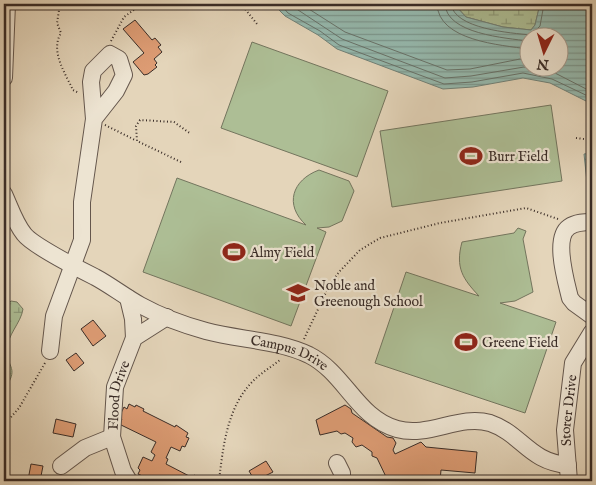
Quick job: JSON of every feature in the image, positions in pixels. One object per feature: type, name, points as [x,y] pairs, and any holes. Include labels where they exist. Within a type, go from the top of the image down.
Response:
[{"type":"lane","points":[[4,78],[7,4]]},
{"type":"lane","points":[[50,351],[54,316],[82,240],[85,172],[94,119]]},
{"type":"lane","name":"Campus Drive","points":[[4,194],[24,235],[128,298],[167,317],[216,334],[294,349],[328,367],[362,408],[394,429],[420,432],[469,422],[487,422],[503,428],[538,457],[557,464],[568,473]]},
{"type":"lane","points":[[592,222],[575,224],[569,227],[564,233],[560,245],[570,298],[574,304],[592,316]]},
{"type":"lane","name":"Flood Drive","points":[[128,298],[133,319],[134,338],[116,387],[112,437],[123,471],[129,481]]},
{"type":"lane","points":[[134,338],[167,317]]},
{"type":"lane","name":"Storer Drive","points":[[568,473],[565,430],[573,363],[592,332]]},
{"type":"lane","points":[[62,466],[85,448],[112,437]]},
{"type":"lane","points":[[337,463],[342,473],[342,481]]},
{"type":"path","points":[[60,4],[57,23],[61,33],[57,39],[56,51],[73,90],[80,94]]},
{"type":"path","points":[[110,45],[124,16],[142,4]]},
{"type":"path","points":[[242,4],[257,24]]},
{"type":"path","points":[[94,119],[181,162]]},
{"type":"path","points":[[137,141],[136,126],[140,120],[174,122],[191,134]]},
{"type":"path","points":[[576,138],[592,140]]},
{"type":"path","points":[[219,481],[225,438],[238,400],[254,380],[303,341],[326,292],[339,272],[360,250],[380,238],[440,223],[526,208],[544,212],[562,220]]},
{"type":"path","points":[[4,426],[19,408],[50,351]]},
{"type":"green space","points":[[454,4],[540,4],[533,28],[503,27],[466,17]]},
{"type":"green space","points":[[252,42],[388,91],[357,177],[221,128]]},
{"type":"green space","name":"Burr Field","points":[[551,105],[562,181],[392,207],[380,131]]},
{"type":"green space","name":"Almy Field","points":[[319,170],[349,181],[354,191],[342,221],[329,227],[317,228],[326,232],[291,326],[143,272],[177,178],[306,225],[295,209],[294,194],[302,180]]},
{"type":"green space","name":"Greene Field","points":[[518,228],[526,231],[523,239],[533,292],[515,301],[500,303],[556,322],[525,413],[375,363],[406,272],[479,296],[465,278],[460,266],[459,259],[462,242],[514,233]]},
{"type":"green space","points":[[11,301],[17,302],[23,309],[8,345],[7,350],[12,372],[4,390],[4,308]]},
{"type":"water","points":[[273,4],[454,4],[466,17],[503,27],[518,29],[518,78],[523,78],[473,87],[443,89],[337,49],[318,35],[285,16]]},
{"type":"water","points":[[540,4],[592,4],[592,104],[550,83],[523,78],[568,78],[568,28],[533,28]]},
{"type":"water","points":[[592,153],[592,190],[588,191],[584,154]]},
{"type":"building","points":[[135,20],[152,40],[155,38],[161,45],[158,47],[162,52],[154,59],[157,67],[144,75],[133,62],[144,53],[123,29]]},
{"type":"building","points":[[93,320],[106,336],[93,346],[81,329]]},
{"type":"building","points":[[76,353],[84,363],[74,371],[66,360]]},
{"type":"building","points":[[592,376],[592,388],[587,384]]},
{"type":"building","points":[[129,404],[135,407],[136,405],[144,409],[143,411],[175,427],[176,425],[188,433],[186,437],[189,438],[185,447],[182,446],[180,451],[171,447],[166,458],[168,459],[166,464],[193,478],[194,475],[202,479],[202,481],[154,481],[138,474],[140,470],[138,468],[143,457],[152,461],[155,455],[151,452],[156,442],[119,424],[122,419],[119,417],[124,407],[127,409]]},
{"type":"building","points":[[345,405],[351,409],[352,413],[387,437],[393,438],[396,443],[393,450],[395,454],[421,442],[426,447],[477,452],[475,473],[441,470],[440,481],[388,481],[377,458],[372,456],[372,452],[362,445],[356,447],[352,442],[353,438],[337,431],[320,435],[316,420]]},
{"type":"building","points":[[56,419],[76,424],[73,437],[53,433]]},
{"type":"building","points":[[266,461],[273,472],[255,481],[249,471]]},
{"type":"building","points":[[31,464],[43,466],[40,481],[28,480]]},
{"type":"place","name":"Burr Field","points":[[471,156]]},
{"type":"place","name":"Almy Field","points":[[234,252]]},
{"type":"place","name":"Noble and Greenough School","points":[[298,293]]},
{"type":"place","name":"Greene Field","points":[[466,342]]}]
